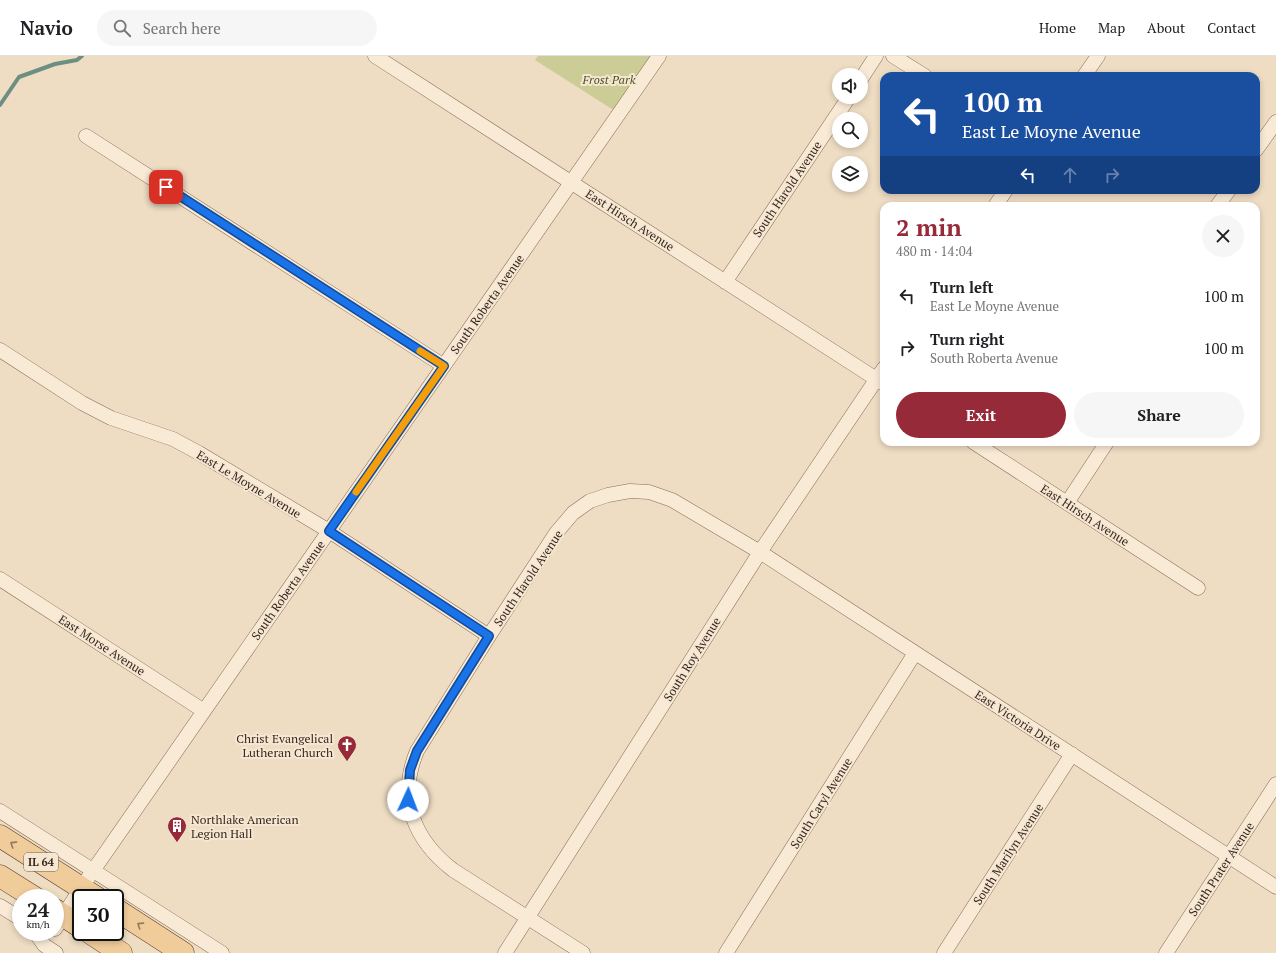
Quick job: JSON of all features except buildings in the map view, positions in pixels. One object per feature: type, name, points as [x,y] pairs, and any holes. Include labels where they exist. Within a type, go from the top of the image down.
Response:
[{"type":"main road","name":"IL 64","points":[[0,836],[90,885]]},
{"type":"main road","name":"IL 64","points":[[0,876],[21,889]]},
{"type":"main road","points":[[124,915],[184,953]]},
{"type":"main road","points":[[103,941],[121,953]]},
{"type":"street","name":"East Hirsch Avenue","points":[[375,56],[725,282],[880,376]]},
{"type":"street","name":"South Roberta Avenue","points":[[64,919],[90,885],[204,711],[659,56]]},
{"type":"street","points":[[868,68],[876,56]]},
{"type":"street","points":[[893,56],[919,72]]},
{"type":"street","points":[[1087,72],[1098,56]]},
{"type":"street","name":"South Harold Avenue","points":[[725,282],[844,104]]},
{"type":"street","points":[[1260,144],[1276,122]]},
{"type":"street","points":[[86,136],[444,366]]},
{"type":"street","name":"East Le Moyne Avenue","points":[[0,350],[82,403],[111,418],[173,439],[329,531],[489,636]]},
{"type":"street","name":"South Roy Avenue","points":[[505,953],[760,552],[880,378]]},
{"type":"street","name":"East Hirsch Avenue","points":[[979,446],[1198,588]]},
{"type":"street","points":[[1067,503],[1103,446]]},
{"type":"street","name":"South Harold Avenue","points":[[528,919],[453,870],[434,854],[416,828],[408,800],[410,770],[417,751],[489,636],[556,533],[574,514],[590,501],[608,495],[630,491],[649,492],[672,500],[760,552]]},
{"type":"street","name":"East Victoria Drive","points":[[760,552],[1276,887]]},
{"type":"street","name":"East Morse Avenue","points":[[0,579],[204,711]]},
{"type":"street","name":"South Caryl Avenue","points":[[726,953],[915,653]]},
{"type":"street","name":"South Marilyn Avenue","points":[[944,953],[1072,754]]},
{"type":"street","name":"South Prater Avenue","points":[[1166,953],[1276,784]]},
{"type":"street","points":[[0,811],[90,885],[222,953]]},
{"type":"street","points":[[0,906],[12,913]]},
{"type":"street","points":[[528,919],[583,953]]},
{"type":"street","points":[[42,949],[56,953]]},
{"type":"green space","name":"Frost Park","points":[[538,56],[653,56],[615,111],[535,60]]},
{"type":"waterway","points":[[0,105],[19,77],[55,64],[77,60],[82,56]]},
{"type":"slow traffic","points":[[356,492],[444,366],[420,351]]},
{"type":"place","name":"Christ Evangelical Lutheran Church","points":[[347,762]]},
{"type":"place","name":"Northlake American Legion Hall","points":[[177,843]]},
{"type":"route","points":[[166,187],[444,366],[329,531],[489,636],[417,751],[410,770],[408,800]]}]
